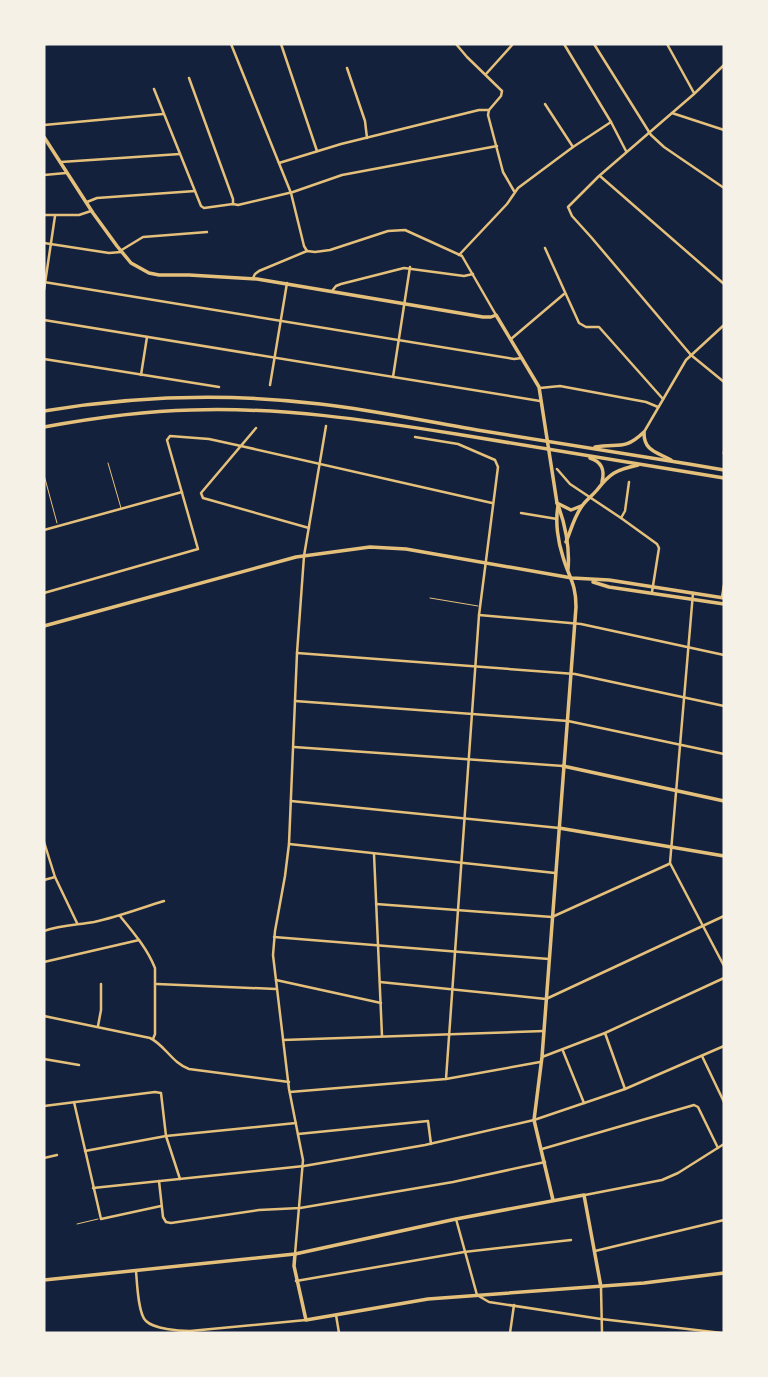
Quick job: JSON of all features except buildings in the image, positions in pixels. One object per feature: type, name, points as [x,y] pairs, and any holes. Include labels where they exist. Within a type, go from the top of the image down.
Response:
[{"type":"main road","points":[[44,136],[91,211],[135,266],[153,274],[253,278],[483,317],[496,315],[540,388],[558,505],[557,519],[563,558],[576,595],[542,1060],[534,1119],[553,1200]]},
{"type":"main road","points":[[44,411],[136,400],[268,399],[383,413],[724,470]]},
{"type":"main road","points":[[44,428],[125,414],[165,411],[277,411],[336,416],[724,478]]},
{"type":"main road","points":[[592,447],[626,445],[644,432]]},
{"type":"main road","points":[[644,432],[644,442],[648,448],[672,461]]},
{"type":"main road","points":[[575,453],[600,463],[604,473],[602,483]]},
{"type":"main road","points":[[558,505],[570,510],[582,505],[609,475],[640,464]]},
{"type":"main road","points":[[558,505],[562,514],[568,569]]},
{"type":"main road","points":[[566,542],[582,505]]},
{"type":"main road","points":[[44,626],[267,564],[353,548],[388,547],[572,578],[652,586],[724,604]]},
{"type":"main road","points":[[588,580],[609,587],[723,597]]},
{"type":"main road","points":[[563,766],[724,801]]},
{"type":"main road","points":[[559,828],[724,856]]},
{"type":"main road","points":[[44,1280],[295,1254],[584,1195],[601,1287]]},
{"type":"main road","points":[[295,1254],[293,1262],[296,1281],[306,1320],[428,1299],[601,1287],[724,1273]]},
{"type":"street","points":[[231,44],[291,193],[307,251]]},
{"type":"street","points":[[281,44],[317,151]]},
{"type":"street","points":[[456,44],[502,93],[489,110],[488,116],[503,172],[514,191]]},
{"type":"street","points":[[486,74],[513,44]]},
{"type":"street","points":[[564,44],[626,151]]},
{"type":"street","points":[[594,44],[649,132],[664,147],[724,188]]},
{"type":"street","points":[[667,44],[694,94]]},
{"type":"street","points":[[724,65],[599,176],[569,204],[568,210],[691,355],[724,382]]},
{"type":"street","points":[[346,68],[365,121],[367,138]]},
{"type":"street","points":[[190,78],[233,204]]},
{"type":"street","points":[[154,89],[204,208],[238,205],[291,193],[342,175],[497,146]]},
{"type":"street","points":[[545,104],[573,147]]},
{"type":"street","points":[[279,163],[367,138],[479,110],[489,110]]},
{"type":"street","points":[[672,113],[724,130]]},
{"type":"street","points":[[44,125],[163,114]]},
{"type":"street","points":[[459,254],[506,204],[514,191],[611,122]]},
{"type":"street","points":[[60,162],[180,154]]},
{"type":"street","points":[[44,175],[66,173]]},
{"type":"street","points":[[599,176],[724,284]]},
{"type":"street","points":[[86,202],[97,198],[195,191]]},
{"type":"street","points":[[44,215],[79,215],[91,211]]},
{"type":"street","points":[[44,290],[55,216]]},
{"type":"street","points":[[253,278],[259,271],[307,251],[330,250],[369,236],[400,229],[459,254],[496,315]]},
{"type":"street","points":[[44,243],[109,253],[121,251],[143,237],[206,232]]},
{"type":"street","points":[[545,248],[579,323],[586,327],[599,327],[663,399]]},
{"type":"street","points":[[332,291],[335,286],[341,284],[410,267],[464,276],[473,274]]},
{"type":"street","points":[[393,377],[410,267]]},
{"type":"street","points":[[44,282],[514,359],[522,358]]},
{"type":"street","points":[[270,385],[287,284]]},
{"type":"street","points":[[510,339],[565,293]]},
{"type":"street","points":[[44,320],[541,401]]},
{"type":"street","points":[[644,432],[691,355],[724,325]]},
{"type":"street","points":[[141,375],[147,337]]},
{"type":"street","points":[[44,359],[219,387]]},
{"type":"street","points":[[540,388],[560,386],[646,402],[658,407]]},
{"type":"street","points":[[295,1254],[304,1166],[290,1092],[273,956],[289,844],[304,556],[326,426]]},
{"type":"street","points":[[256,428],[201,493],[203,498],[309,528]]},
{"type":"street","points":[[44,593],[198,549],[167,440],[172,435],[209,439],[492,504]]},
{"type":"street","points":[[415,437],[467,447],[495,460],[498,467],[479,615],[446,1079]]},
{"type":"street","points":[[557,469],[570,484],[658,545],[652,592]]},
{"type":"street","points":[[621,518],[625,511],[629,482]]},
{"type":"street","points":[[44,530],[183,492]]},
{"type":"street","points":[[521,513],[557,519]]},
{"type":"street","points":[[723,597],[724,585]]},
{"type":"street","points":[[692,595],[670,863],[724,966]]},
{"type":"street","points":[[479,615],[575,623],[724,655]]},
{"type":"street","points":[[297,653],[570,673],[724,706]]},
{"type":"street","points":[[295,701],[568,720],[724,754]]},
{"type":"street","points":[[294,747],[563,766]]},
{"type":"street","points":[[291,801],[559,828]]},
{"type":"street","points":[[44,842],[55,877],[77,923]]},
{"type":"street","points":[[289,844],[555,873]]},
{"type":"street","points":[[374,853],[382,1036]]},
{"type":"street","points":[[376,904],[552,917],[670,863]]},
{"type":"street","points":[[44,880],[55,877]]},
{"type":"street","points":[[44,931],[120,916],[164,901]]},
{"type":"street","points":[[120,916],[154,964],[156,984],[153,1039]]},
{"type":"street","points":[[380,982],[546,999],[724,916]]},
{"type":"street","points":[[274,937],[549,959]]},
{"type":"street","points":[[44,962],[139,940]]},
{"type":"street","points":[[290,1092],[446,1079],[542,1060],[724,978]]},
{"type":"street","points":[[276,981],[381,1003]]},
{"type":"street","points":[[98,1026],[101,984]]},
{"type":"street","points":[[156,984],[276,989]]},
{"type":"street","points":[[44,1016],[153,1039],[188,1069],[289,1082]]},
{"type":"street","points":[[283,1040],[544,1031]]},
{"type":"street","points":[[605,1033],[625,1089]]},
{"type":"street","points":[[93,1188],[304,1166],[431,1144],[534,1119],[584,1103],[625,1089],[724,1046]]},
{"type":"street","points":[[563,1051],[584,1103]]},
{"type":"street","points":[[702,1056],[724,1102]]},
{"type":"street","points":[[44,1059],[79,1065]]},
{"type":"street","points":[[44,1106],[160,1093],[166,1136],[180,1179]]},
{"type":"street","points":[[74,1102],[101,1219],[161,1206]]},
{"type":"street","points":[[542,1149],[694,1105],[698,1107],[718,1148]]},
{"type":"street","points":[[298,1134],[428,1121],[431,1144]]},
{"type":"street","points":[[85,1151],[166,1136],[296,1123]]},
{"type":"street","points":[[584,1195],[662,1181],[724,1144]]},
{"type":"street","points":[[44,1158],[57,1155]]},
{"type":"street","points":[[159,1181],[164,1220],[171,1223],[259,1210],[300,1208],[453,1182],[545,1162]]},
{"type":"street","points":[[456,1219],[477,1295],[489,1301],[603,1319],[722,1333]]},
{"type":"street","points":[[595,1251],[724,1220]]},
{"type":"street","points":[[296,1281],[464,1252],[571,1240]]},
{"type":"street","points":[[136,1270],[142,1314],[145,1321],[154,1325],[190,1331],[306,1320]]},
{"type":"street","points":[[601,1287],[602,1333]]},
{"type":"street","points":[[510,1333],[514,1305]]},
{"type":"street","points":[[336,1315],[339,1333]]},
{"type":"lane","points":[[724,446],[724,454]]},
{"type":"lane","points":[[108,463],[121,509]]},
{"type":"lane","points":[[44,475],[58,526]]},
{"type":"lane","points":[[429,598],[480,606]]},
{"type":"lane","points":[[77,1224],[101,1219]]}]
